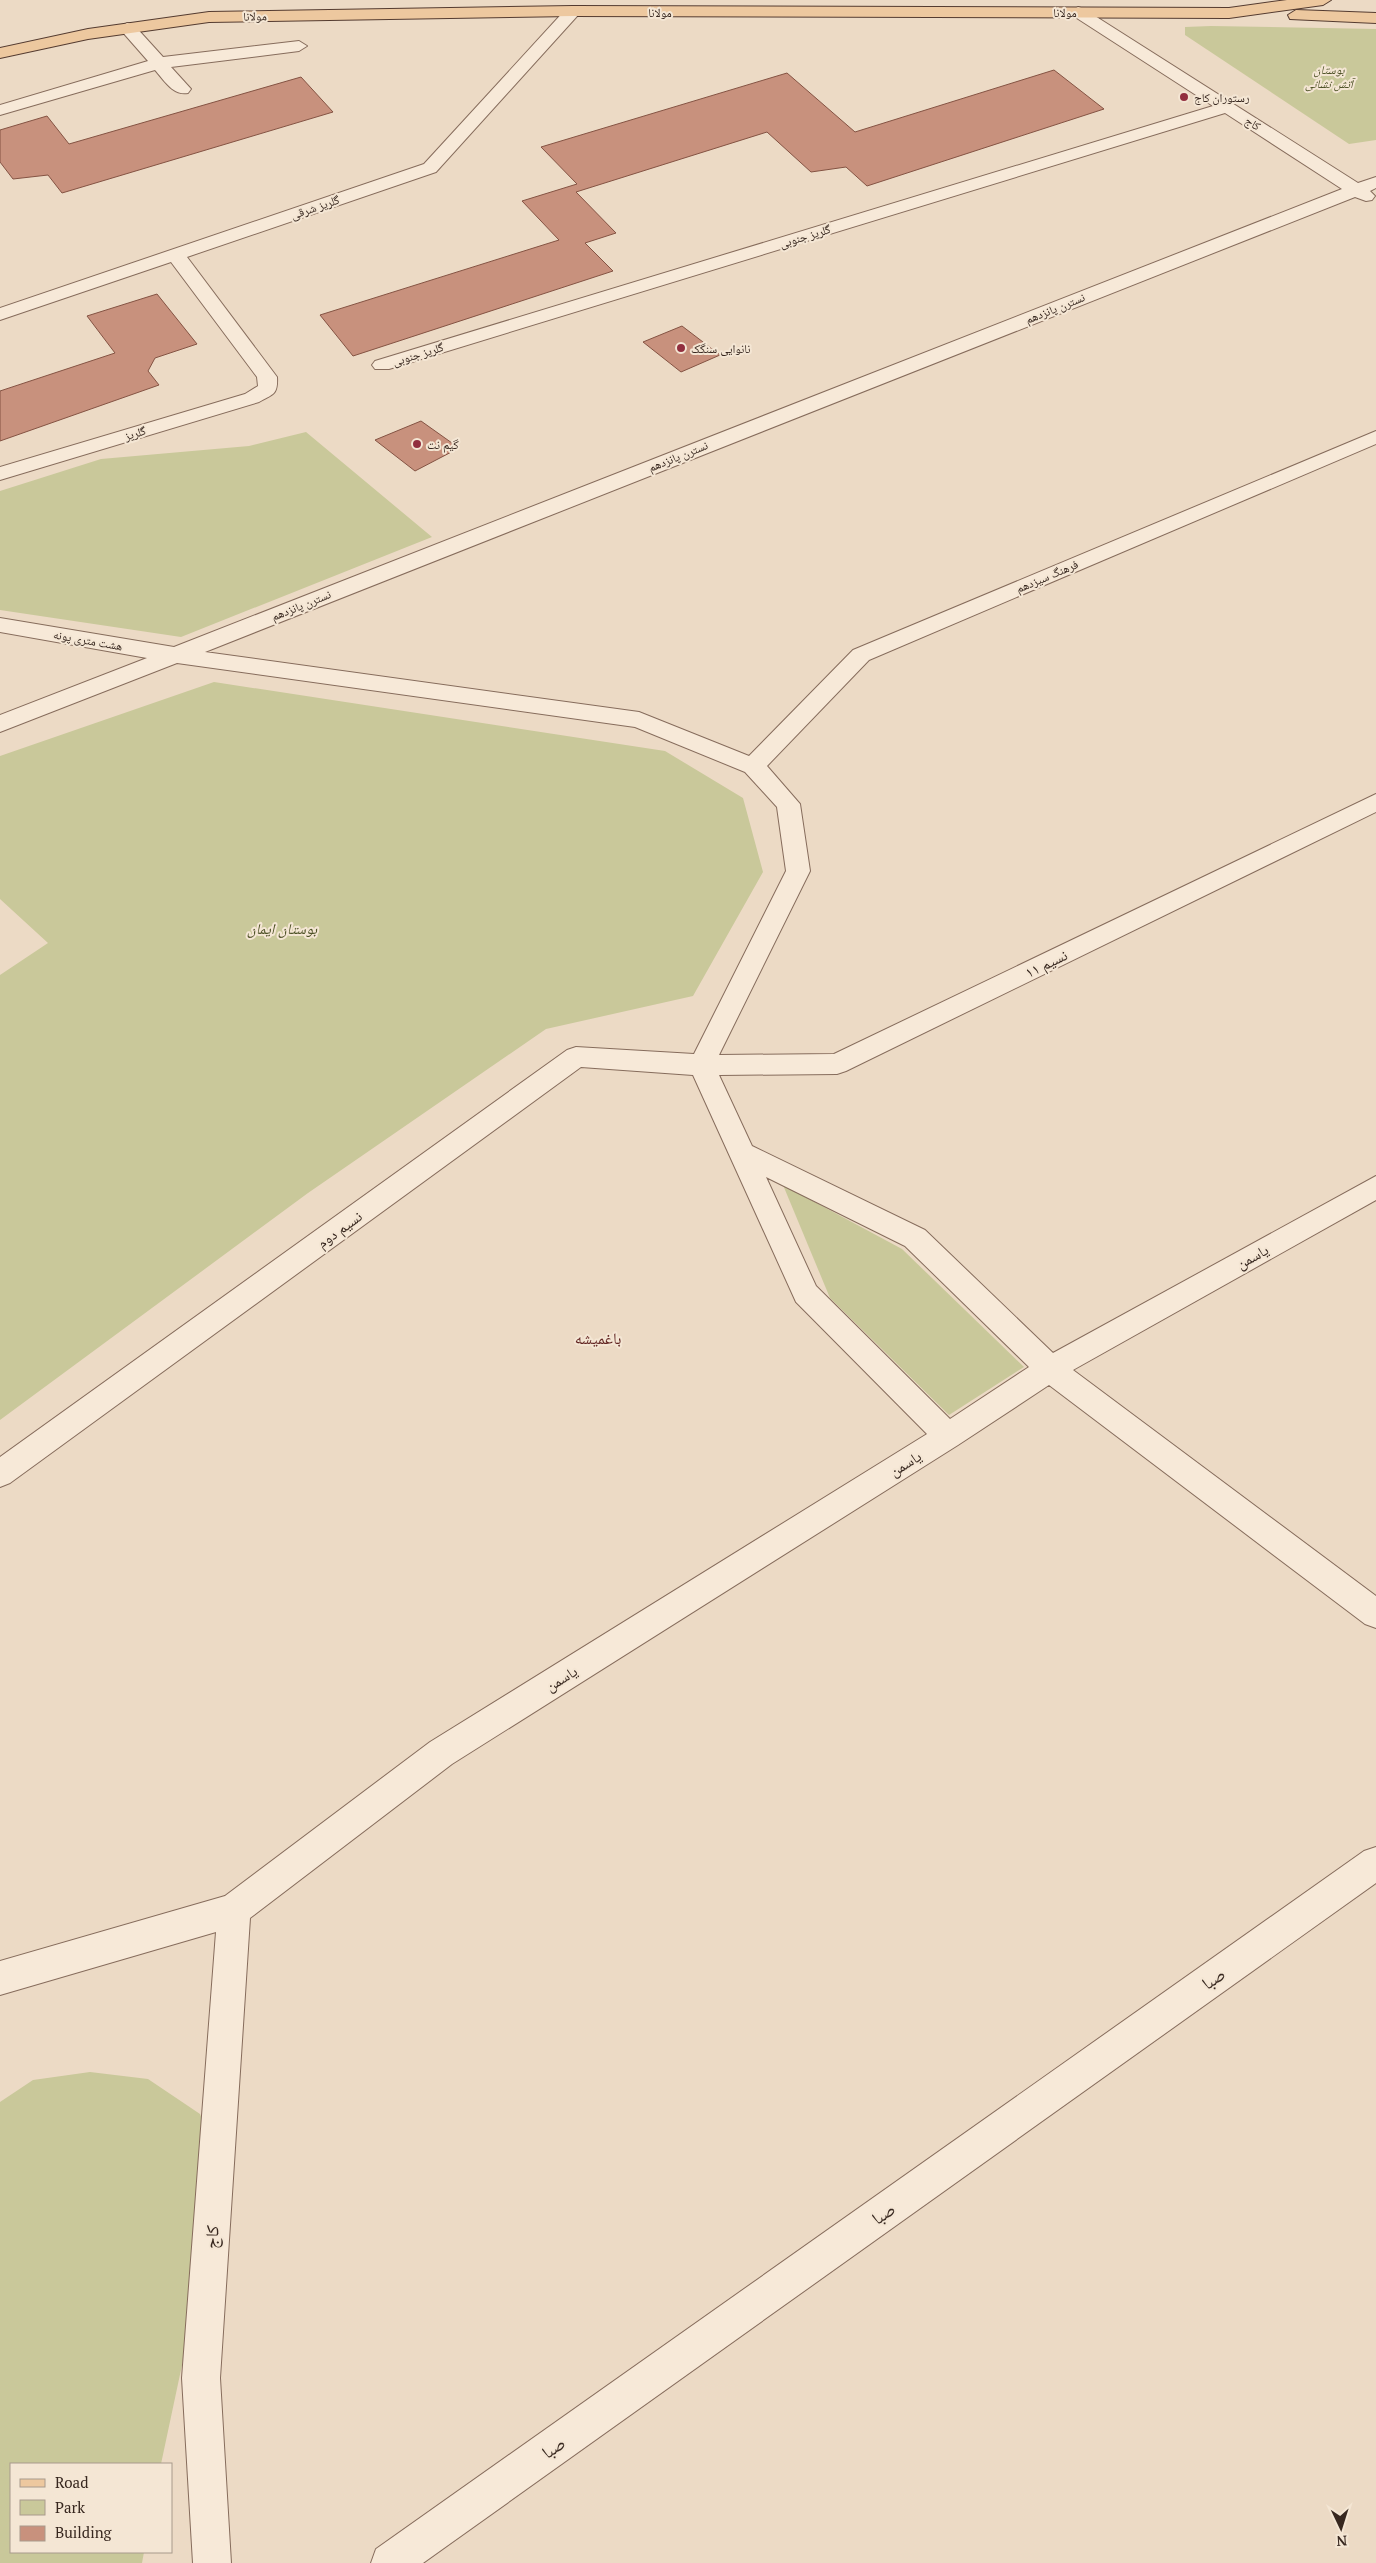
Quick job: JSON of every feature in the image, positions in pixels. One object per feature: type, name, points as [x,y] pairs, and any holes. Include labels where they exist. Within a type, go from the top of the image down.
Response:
[{"type":"main road","name":"مولانا","points":[[0,53],[88,34],[208,17],[573,11],[1229,13],[1322,0]]},
{"type":"main road","points":[[1229,13],[1376,18]]},
{"type":"street","name":"گلریز شرقی","points":[[0,314],[430,168],[573,11]]},
{"type":"street","name":"کاج","points":[[1078,12],[1376,202]]},
{"type":"street","points":[[127,28],[182,89]]},
{"type":"street","points":[[0,110],[159,63],[299,46]]},
{"type":"street","name":"گلریز جنوبی","points":[[382,365],[1228,107]]},
{"type":"street","name":"نسترن پانزدهم","points":[[0,724],[1376,182]]},
{"type":"street","name":"گلریز","points":[[0,474],[252,398],[268,389],[267,377],[175,254]]},
{"type":"street","name":"فرهنگ سیزدهم","points":[[753,766],[861,655],[1376,437]]},
{"type":"street","name":"هشت متری پونه","points":[[0,625],[176,655],[639,720],[753,766]]},
{"type":"street","points":[[753,766],[788,804],[798,872],[701,1065],[806,1294],[948,1436]]},
{"type":"street","name":"نسیم ۱۱","points":[[701,1065],[837,1064],[1376,802]]},
{"type":"street","name":"نسیم دوم","points":[[0,1474],[576,1057],[701,1065]]},
{"type":"street","points":[[742,1153],[915,1238],[1050,1370],[1376,1614]]},
{"type":"street","name":"یاسمن","points":[[234,1910],[441,1753],[948,1436],[1050,1370],[1376,1187]]},
{"type":"street","name":"صبا","points":[[390,2563],[1376,1863]]},
{"type":"street","name":"کاج","points":[[212,2563],[201,2378],[234,1910]]},
{"type":"street","points":[[0,1978],[234,1910]]},
{"type":"green space","name":"بوستان آتش نشانی","points":[[1185,27],[1376,29],[1376,140],[1349,144],[1185,35]]},
{"type":"green space","points":[[306,432],[432,537],[181,637],[0,610],[0,491],[101,459],[249,446]]},
{"type":"green space","name":"بوستان ایمان","points":[[214,682],[665,751],[743,798],[763,872],[693,996],[546,1029],[308,1193],[0,1420],[0,975],[48,943],[0,899],[0,756]]},
{"type":"green space","points":[[783,1185],[902,1249],[1024,1367],[949,1415],[830,1298]]},
{"type":"green space","points":[[90,2072],[148,2079],[200,2114],[219,2165],[199,2285],[161,2463],[10,2463],[10,2553],[144,2553],[142,2563],[0,2563],[0,2102],[33,2080]]},
{"type":"building","points":[[1054,70],[1104,109],[867,186],[846,167],[811,172],[767,132],[576,192],[616,233],[585,243],[613,271],[353,356],[320,315],[559,240],[522,201],[577,184],[541,147],[787,73],[855,132]]},
{"type":"building","points":[[301,77],[333,112],[62,193],[48,175],[13,179],[0,162],[0,130],[47,116],[69,144]]},
{"type":"building","points":[[157,294],[197,344],[155,358],[148,371],[159,385],[0,441],[0,391],[115,353],[87,316]]},
{"type":"building","name":"نانوایی سنگک","points":[[682,326],[720,355],[681,372],[643,342]]},
{"type":"building","name":"گیم نت","points":[[421,421],[459,448],[415,471],[375,440]]},
{"type":"place","name":"رستوران کاج","points":[[1184,97]]},
{"type":"place","name":"نانوایی سنگک","points":[[681,348]]},
{"type":"place","name":"گیم نت","points":[[417,444]]},
{"type":"district","name":"باغمیشه","points":[[598,1338]]}]
